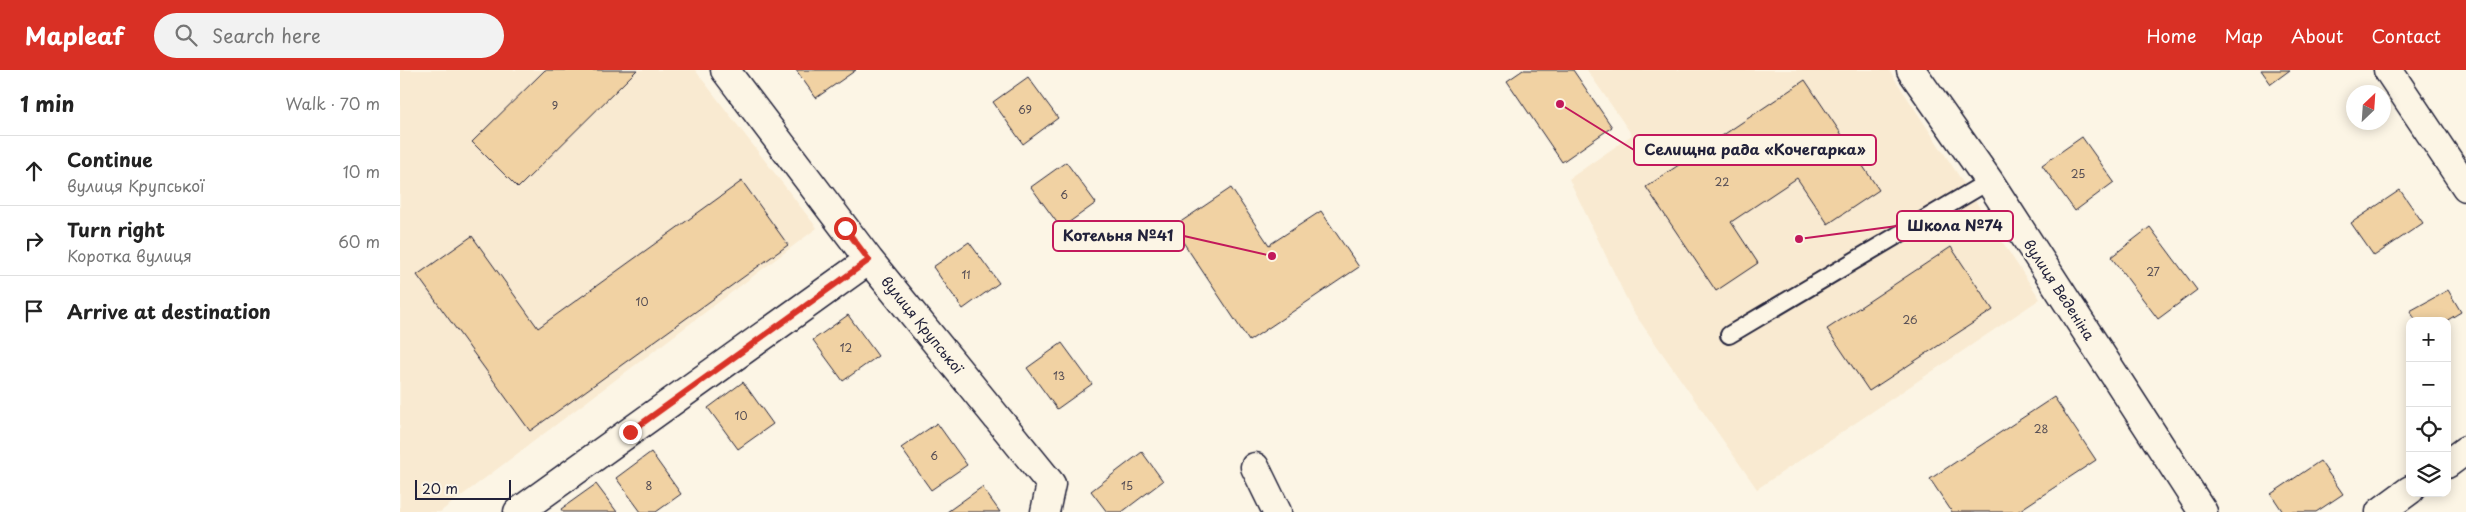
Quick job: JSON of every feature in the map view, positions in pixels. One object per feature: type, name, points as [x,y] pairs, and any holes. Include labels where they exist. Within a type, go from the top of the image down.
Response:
[{"type":"street","name":"вулиця Крупської","points":[[725,70],[869,260],[1051,484],[1045,512]]},
{"type":"street","name":"вулиця Веденіна","points":[[1911,70],[1989,181],[2203,512]]},
{"type":"street","points":[[2388,70],[2466,187]]},
{"type":"street","points":[[518,512],[869,260]]},
{"type":"street","points":[[2451,461],[2466,450]]},
{"type":"street","points":[[1255,467],[1277,512]]},
{"type":"street","points":[[2380,512],[2406,493]]},
{"type":"lane","points":[[1730,335],[1989,181]]},
{"type":"shaded area","points":[[400,70],[695,70],[817,228],[440,512],[400,512]]},
{"type":"shaded area","points":[[1587,70],[1889,70],[2040,299],[1757,489],[1632,310],[1569,179],[1632,135]]},
{"type":"building","points":[[545,70],[637,70],[518,188],[472,142]]},
{"type":"building","points":[[796,70],[856,70],[816,98]]},
{"type":"building","points":[[1523,70],[1573,70],[1612,127],[1562,162],[1507,81]]},
{"type":"building","points":[[2261,70],[2290,70],[2271,84]]},
{"type":"building","points":[[1028,77],[1058,118],[1023,144],[993,102]]},
{"type":"building","points":[[1805,80],[1879,190],[1828,224],[1797,178],[1731,222],[1758,263],[1716,291],[1646,187]]},
{"type":"building","points":[[2082,137],[2114,182],[2075,211],[2042,165]]},
{"type":"building","points":[[1066,162],[1096,203],[1061,228],[1031,187]]},
{"type":"building","points":[[742,181],[788,245],[530,431],[417,275],[472,236],[538,328]]},
{"type":"building","points":[[1231,188],[1269,245],[1321,211],[1359,267],[1249,341],[1173,227]]},
{"type":"building","points":[[2400,190],[2423,223],[2374,256],[2351,223]]},
{"type":"building","points":[[2150,227],[2197,290],[2158,319],[2111,257]]},
{"type":"building","points":[[969,242],[999,283],[963,309],[933,267]]},
{"type":"building","points":[[1951,247],[1993,310],[1869,391],[1827,329]]},
{"type":"building","points":[[2448,290],[2461,312],[2451,318],[2414,317],[2410,311]]},
{"type":"building","points":[[848,315],[878,356],[843,381],[813,340]]},
{"type":"building","points":[[1062,343],[1092,384],[1057,409],[1027,368]]},
{"type":"building","points":[[743,382],[773,424],[738,449],[708,408]]},
{"type":"building","points":[[2054,397],[2096,460],[2017,512],[1952,512],[1930,479]]},
{"type":"building","points":[[937,423],[967,465],[931,490],[901,448]]},
{"type":"building","points":[[651,452],[681,494],[656,512],[641,512],[616,478]]},
{"type":"building","points":[[1142,452],[1163,481],[1122,512],[1107,512],[1091,491]]},
{"type":"building","points":[[2320,461],[2343,494],[2316,512],[2283,512],[2271,494]]},
{"type":"building","points":[[596,484],[617,512],[563,512],[561,509]]},
{"type":"building","points":[[982,487],[1000,512],[947,512]]},
{"type":"place","name":"Селищна рада «Кочегарка»","points":[[1560,104]]},
{"type":"place","name":"Школа №74","points":[[1799,239]]},
{"type":"place","name":"Котельня №41","points":[[1272,256]]},
{"type":"route","points":[[630,432],[869,260],[845,228]]}]
